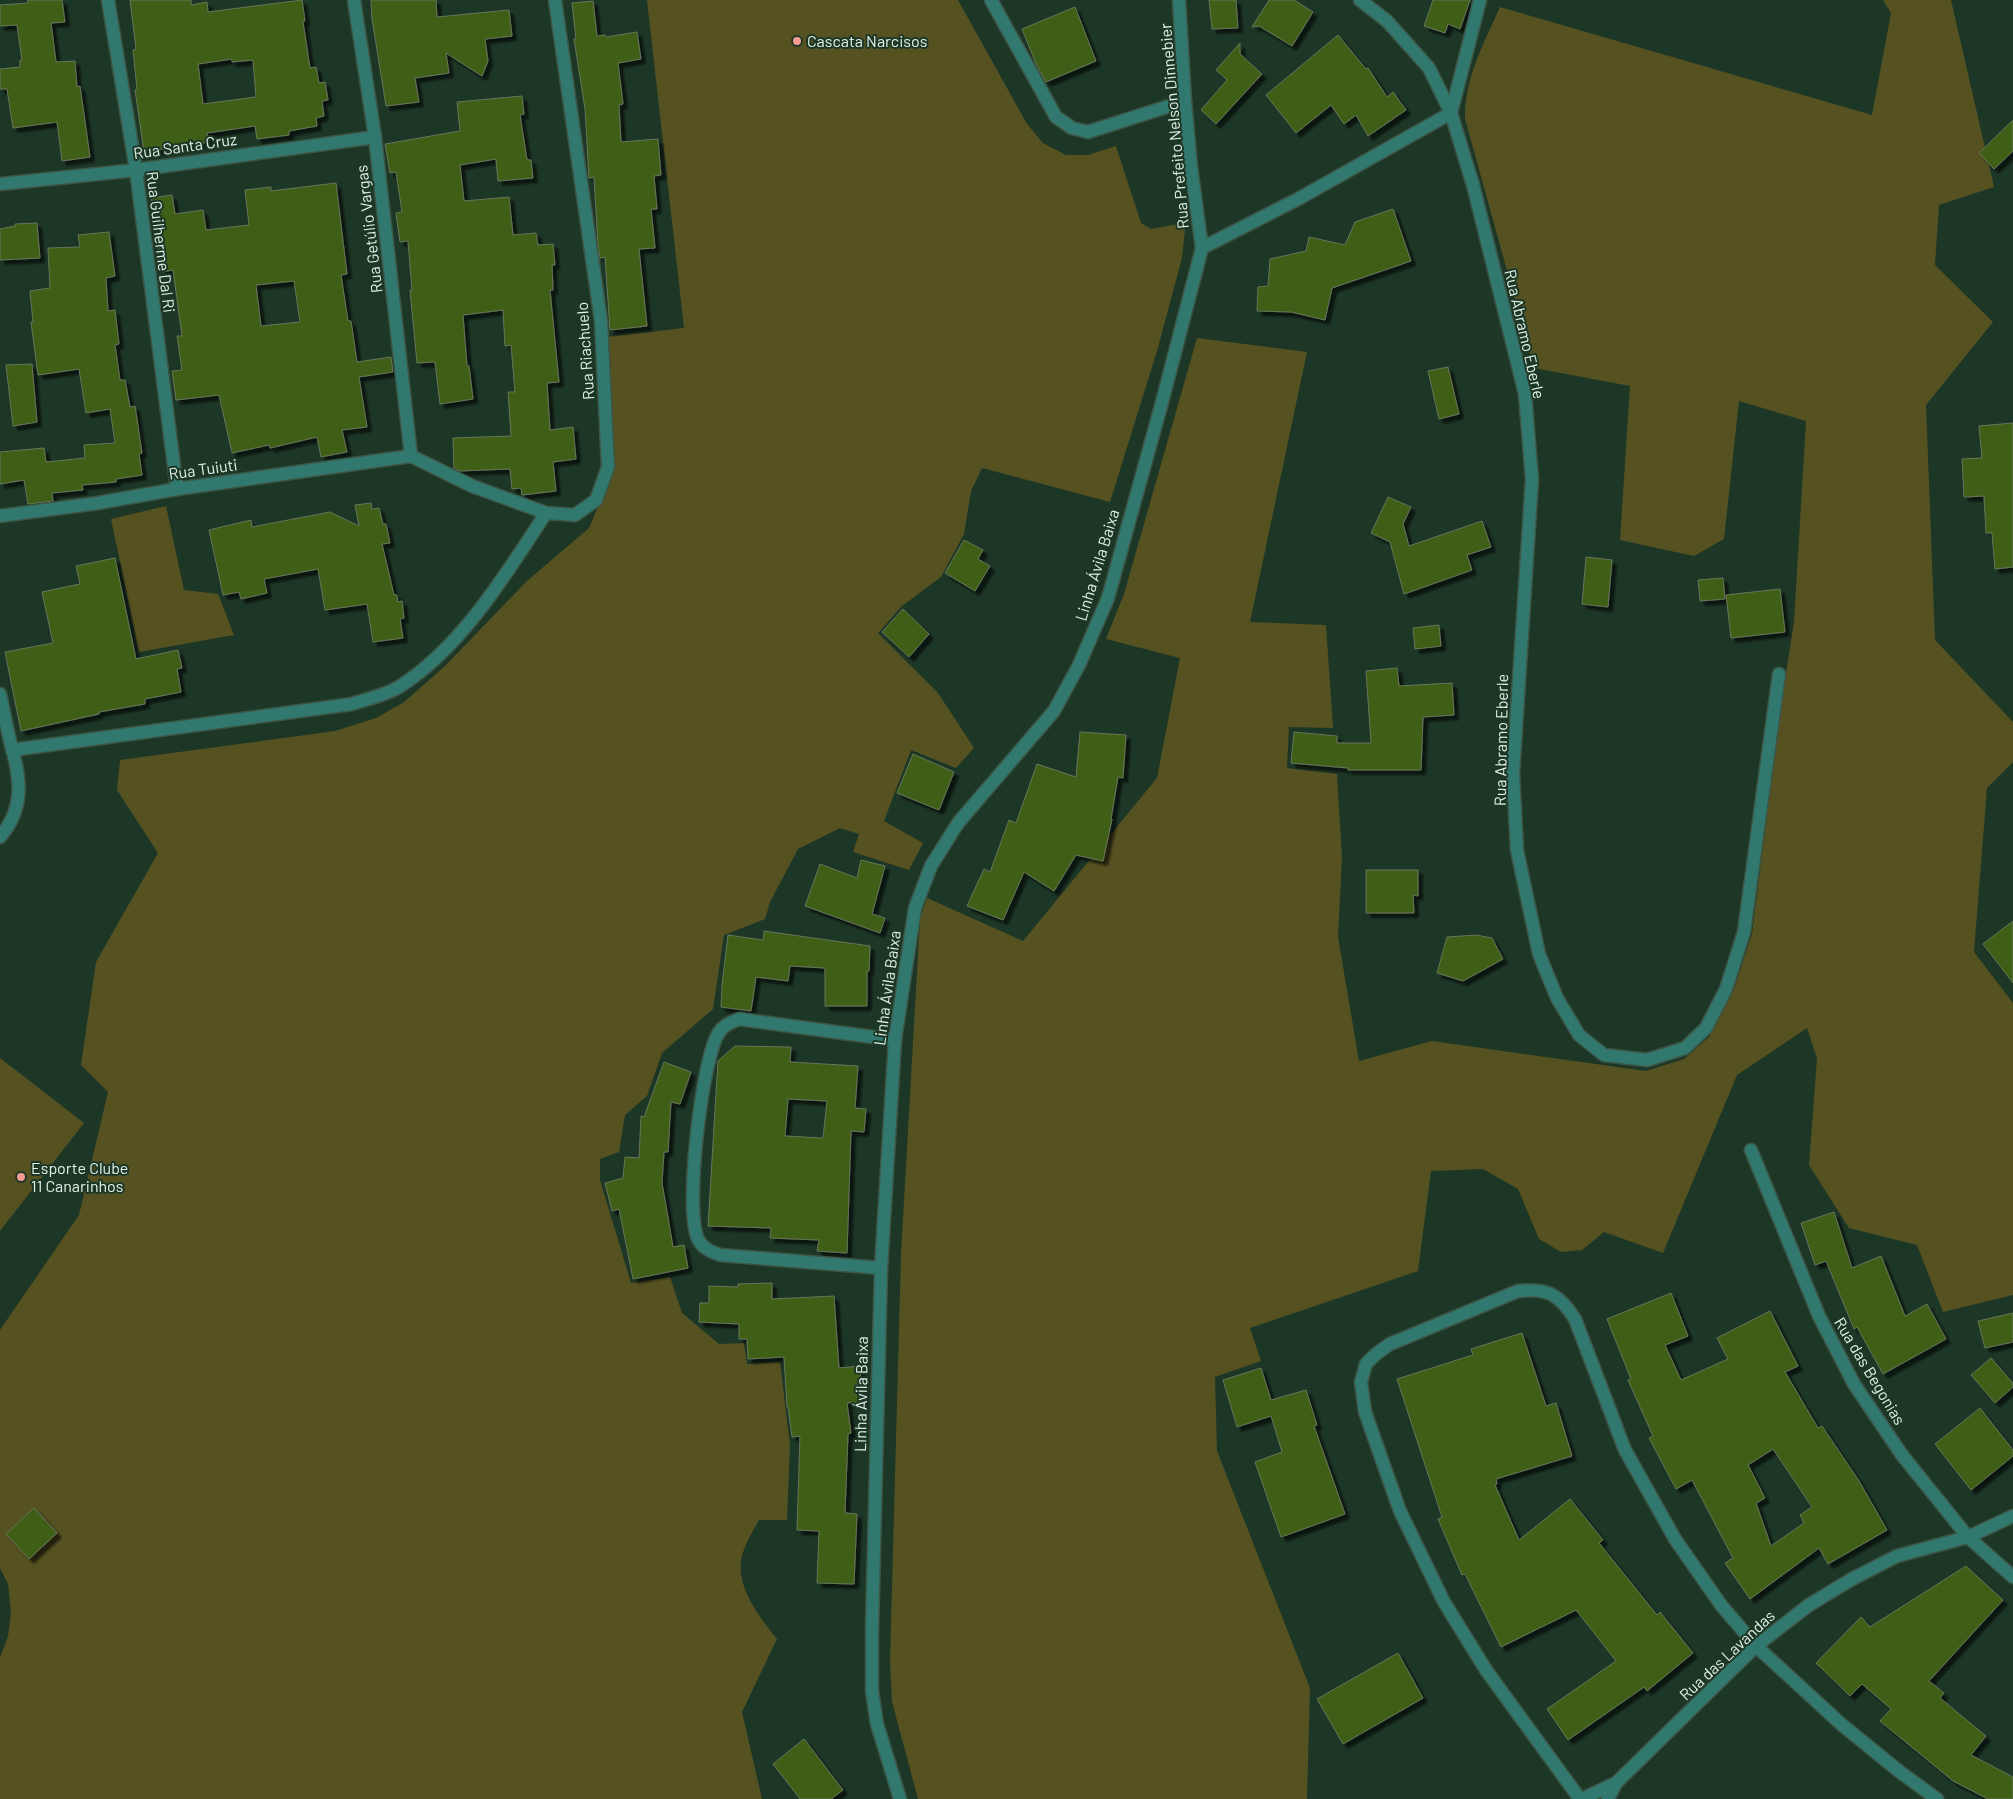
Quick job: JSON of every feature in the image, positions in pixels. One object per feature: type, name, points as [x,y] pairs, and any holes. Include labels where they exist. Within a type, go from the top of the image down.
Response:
[{"type":"street","name":"Rua Guilherme Dal Ri","points":[[108,0],[136,170],[177,489]]},
{"type":"street","name":"Rua Getúlio Vargas","points":[[354,0],[375,137],[411,456]]},
{"type":"street","name":"Rua Riachuelo","points":[[411,456],[472,486],[546,512],[575,515],[596,500],[608,467],[601,320],[555,0]]},
{"type":"street","points":[[991,0],[1056,117],[1072,128],[1088,132],[1184,101]]},
{"type":"street","name":"Rua Prefeito Nelson Dinnebier","points":[[1179,0],[1184,101],[1202,248]]},
{"type":"street","name":"Rua Abramo Eberle","points":[[1360,0],[1387,22],[1429,68],[1451,113],[1473,185],[1524,394],[1532,479],[1513,773],[1517,850],[1539,954],[1557,998],[1579,1034],[1604,1055],[1647,1060],[1684,1048],[1706,1028],[1726,989],[1744,932],[1779,674]]},
{"type":"street","points":[[1202,248],[1298,199],[1451,113],[1480,0]]},
{"type":"street","name":"Rua Santa Cruz","points":[[0,184],[136,170],[375,137]]},
{"type":"street","name":"Linha Ávila Baixa","points":[[900,1799],[877,1724],[872,1691],[881,1268],[895,1040],[915,908],[931,866],[958,824],[1054,711],[1079,665],[1108,598],[1202,248]]},
{"type":"street","name":"Rua Tuiuti","points":[[0,516],[411,456]]},
{"type":"street","points":[[12,750],[352,704],[398,688],[434,660],[492,596],[546,512]]},
{"type":"street","points":[[0,694],[18,770],[18,796],[14,812],[0,837]]},
{"type":"street","points":[[881,1268],[720,1255],[706,1249],[698,1239],[692,1204],[692,1179],[701,1104],[711,1051],[717,1035],[724,1025],[739,1019],[895,1040]]},
{"type":"street","name":"Rua das Begonias","points":[[1751,1150],[1818,1316],[1854,1384],[1902,1456],[1968,1537],[2013,1576]]},
{"type":"street","points":[[1581,1799],[1486,1670],[1444,1602],[1400,1511],[1365,1412],[1361,1382],[1366,1364],[1390,1344],[1518,1292],[1537,1289],[1553,1294],[1565,1303],[1575,1319],[1625,1450],[1670,1531],[1721,1605],[1756,1646],[1841,1724],[1900,1772],[1937,1799]]},
{"type":"street","name":"Rua das Lavandas","points":[[1608,1799],[1616,1784],[1756,1646],[1809,1605],[1897,1556],[1968,1537],[2013,1516]]},
{"type":"street","name":"Rua das Lavandas","points":[[1581,1799],[1616,1784]]},
{"type":"shaded area","points":[[647,0],[958,0],[1027,124],[1043,143],[1066,155],[1088,155],[1116,146],[1141,223],[1151,229],[1178,224],[1185,230],[1182,258],[1157,351],[1110,502],[982,468],[971,491],[964,534],[941,577],[902,606],[878,633],[938,693],[974,748],[956,768],[911,750],[884,821],[923,843],[909,870],[853,852],[859,834],[840,828],[798,849],[770,902],[765,919],[724,935],[713,1009],[662,1053],[647,1096],[625,1115],[619,1152],[600,1159],[600,1180],[631,1283],[670,1277],[682,1313],[719,1344],[744,1343],[747,1364],[780,1362],[790,1445],[787,1520],[759,1520],[745,1547],[741,1567],[745,1589],[750,1600],[777,1639],[742,1712],[762,1799],[0,1799],[0,1658],[8,1636],[11,1613],[8,1584],[0,1568],[0,1330],[79,1215],[108,1092],[81,1065],[96,962],[158,853],[117,790],[120,760],[335,731],[376,718],[404,702],[445,666],[527,581],[589,528],[607,486],[612,418],[607,337],[684,328]]},
{"type":"shaded area","points":[[1883,0],[1951,0],[1994,187],[1939,205],[1935,265],[1993,322],[1926,405],[1935,640],[2013,722],[2013,762],[1987,788],[1974,952],[2013,1003],[2013,1295],[1943,1312],[1917,1245],[1849,1228],[1809,1165],[1817,1058],[1807,1028],[1737,1075],[1663,1253],[1604,1232],[1582,1250],[1561,1252],[1539,1239],[1518,1189],[1483,1169],[1431,1171],[1418,1271],[1250,1328],[1261,1361],[1215,1377],[1217,1451],[1310,1688],[1307,1799],[918,1799],[892,1702],[890,1661],[901,1254],[920,919],[927,898],[1023,941],[1157,778],[1180,658],[1106,639],[1124,594],[1197,338],[1307,352],[1250,622],[1326,625],[1333,728],[1289,727],[1287,768],[1337,774],[1342,858],[1338,937],[1359,1061],[1432,1041],[1646,1071],[1684,1059],[1709,1037],[1734,989],[1752,934],[1780,712],[1794,622],[1806,421],[1739,401],[1724,539],[1694,556],[1620,540],[1630,386],[1534,368],[1465,119],[1468,90],[1476,62],[1500,7],[1872,115],[1891,13]]},
{"type":"shaded area","points":[[166,506],[184,590],[218,594],[234,635],[139,652],[111,519]]},
{"type":"shaded area","name":"Esporte Clube 11 Canarinhos","points":[[0,1058],[84,1123],[0,1231]]},
{"type":"building","points":[[28,0],[62,0],[65,22],[51,23],[56,62],[75,61],[77,87],[80,86],[90,157],[62,161],[57,122],[13,128],[7,89],[0,89],[0,69],[20,67],[20,60],[22,60],[17,25],[0,26],[0,5],[28,3]]},
{"type":"building","points":[[130,0],[191,0],[191,5],[207,2],[208,12],[302,0],[305,21],[303,22],[310,68],[316,67],[319,83],[325,82],[328,100],[322,101],[324,116],[316,118],[317,126],[289,131],[289,135],[257,139],[255,126],[207,133],[209,142],[144,152],[135,90],[137,89],[133,50],[136,49]],"holes":[[[232,59],[232,62],[253,60],[256,97],[203,104],[198,64]]]},
{"type":"building","points":[[371,0],[436,0],[437,17],[509,10],[512,36],[485,39],[488,61],[482,76],[446,53],[449,73],[415,78],[419,102],[386,106],[372,19]]},
{"type":"building","points":[[1209,0],[1236,0],[1238,28],[1212,29]]},
{"type":"building","points":[[1269,0],[1294,0],[1313,12],[1292,46],[1259,26],[1252,27]]},
{"type":"building","points":[[1433,0],[1470,0],[1460,29],[1448,24],[1445,33],[1424,26]]},
{"type":"building","points":[[593,1],[597,36],[605,35],[606,37],[637,32],[641,59],[618,63],[623,104],[619,105],[621,142],[658,139],[661,175],[654,176],[657,209],[651,209],[655,248],[639,249],[647,326],[610,330],[605,257],[600,258],[598,245],[594,177],[589,178],[585,109],[574,39],[576,39],[572,3]]},
{"type":"building","points":[[1075,7],[1096,61],[1046,82],[1037,66],[1022,29]]},
{"type":"building","points":[[1338,35],[1366,69],[1368,68],[1387,97],[1393,92],[1406,110],[1368,136],[1356,115],[1344,124],[1331,105],[1296,133],[1266,95]]},
{"type":"building","points":[[1240,43],[1240,54],[1262,74],[1216,124],[1201,110],[1227,80],[1216,70]]},
{"type":"building","points":[[522,96],[524,114],[520,115],[527,160],[531,160],[533,178],[498,181],[496,159],[460,165],[464,201],[509,197],[513,235],[536,233],[538,245],[553,244],[555,265],[552,265],[553,290],[550,290],[559,382],[547,383],[550,430],[573,427],[576,459],[553,462],[556,491],[522,495],[521,488],[512,489],[510,469],[459,471],[454,468],[453,438],[511,436],[508,392],[515,392],[511,345],[505,346],[503,310],[463,315],[467,366],[469,366],[473,399],[440,404],[435,362],[417,363],[410,290],[412,290],[408,241],[400,242],[396,213],[402,212],[396,172],[390,173],[385,144],[460,131],[457,102]]},
{"type":"building","points":[[2013,120],[2013,151],[1994,169],[1979,153]]},
{"type":"building","points":[[336,183],[347,274],[341,275],[348,321],[351,321],[357,362],[391,357],[393,372],[359,377],[367,427],[342,430],[347,452],[321,457],[317,437],[270,448],[269,445],[232,453],[219,395],[176,400],[172,371],[182,370],[177,336],[182,336],[173,270],[162,272],[151,198],[172,195],[175,214],[203,210],[206,230],[249,225],[245,190],[271,187],[271,191]],"holes":[[[294,281],[300,322],[261,326],[256,285]]]},
{"type":"building","points":[[1393,209],[1411,261],[1332,288],[1325,320],[1291,312],[1257,311],[1258,287],[1268,286],[1270,259],[1306,251],[1309,237],[1345,245],[1355,222]]},
{"type":"building","points":[[37,223],[40,258],[0,260],[0,229],[15,226],[15,224]]},
{"type":"building","points":[[109,232],[115,276],[106,278],[108,311],[115,310],[119,344],[115,345],[120,380],[125,380],[130,407],[135,406],[142,453],[139,454],[142,475],[116,479],[116,482],[82,485],[83,490],[52,493],[53,501],[28,504],[24,480],[0,484],[0,452],[44,448],[46,462],[85,458],[84,445],[115,443],[110,409],[86,413],[79,369],[38,375],[31,322],[33,322],[30,291],[50,288],[48,248],[80,247],[78,235]]},
{"type":"building","points":[[32,364],[37,422],[13,426],[6,365]]},
{"type":"building","points":[[1448,367],[1459,414],[1439,419],[1428,371]]},
{"type":"building","points":[[2013,423],[2013,567],[1995,569],[1992,533],[1986,533],[1984,496],[1964,497],[1962,459],[1982,458],[1979,426]]},
{"type":"building","points":[[1388,497],[1411,507],[1403,524],[1409,546],[1482,521],[1491,547],[1467,555],[1472,570],[1404,594],[1390,542],[1371,533]]},
{"type":"building","points":[[371,503],[372,509],[379,508],[383,524],[386,524],[390,543],[382,544],[394,595],[397,595],[398,602],[402,601],[404,618],[400,619],[403,638],[373,642],[367,604],[325,610],[318,569],[264,579],[267,593],[241,599],[239,592],[223,595],[209,530],[251,520],[252,527],[330,512],[359,526],[355,505]]},
{"type":"building","points":[[964,540],[983,550],[978,559],[990,566],[975,591],[945,573]]},
{"type":"building","points":[[1586,557],[1612,560],[1608,607],[1582,604]]},
{"type":"building","points":[[115,558],[136,659],[178,650],[182,668],[177,669],[181,692],[145,699],[145,704],[99,712],[99,714],[21,731],[5,652],[53,643],[42,592],[80,584],[76,566]]},
{"type":"building","points":[[1723,578],[1725,599],[1700,601],[1698,580]]},
{"type":"building","points":[[1780,589],[1785,632],[1731,638],[1726,595]]},
{"type":"building","points":[[903,609],[929,634],[909,657],[882,632]]},
{"type":"building","points":[[1439,625],[1441,646],[1415,649],[1413,628]]},
{"type":"building","points":[[1397,668],[1399,686],[1452,683],[1454,715],[1423,717],[1421,770],[1348,770],[1348,768],[1291,763],[1294,732],[1337,736],[1337,743],[1371,743],[1366,671]]},
{"type":"building","points":[[1080,732],[1126,735],[1123,778],[1118,777],[1103,861],[1076,855],[1054,891],[1024,872],[1003,920],[967,906],[984,869],[990,872],[1009,820],[1016,823],[1037,764],[1076,777]]},
{"type":"building","points":[[913,754],[954,772],[939,810],[897,793]]},
{"type":"building","points":[[861,860],[885,866],[872,914],[885,918],[880,933],[805,906],[820,864],[857,878]]},
{"type":"building","points":[[1366,870],[1418,870],[1418,896],[1413,895],[1414,913],[1366,913]]},
{"type":"building","points":[[2013,921],[2013,983],[1983,944]]},
{"type":"building","points":[[764,931],[870,946],[869,971],[867,971],[867,1006],[825,1006],[825,968],[790,966],[788,981],[756,977],[751,1011],[721,1007],[728,935],[763,940]]},
{"type":"building","points":[[1476,935],[1492,938],[1503,959],[1463,981],[1437,973],[1447,937]]},
{"type":"building","points":[[735,1046],[791,1047],[790,1062],[858,1066],[855,1108],[866,1109],[864,1132],[851,1131],[847,1253],[817,1251],[819,1240],[770,1238],[771,1228],[708,1226],[718,1061]],"holes":[[[788,1099],[827,1101],[823,1138],[785,1136]]]},
{"type":"building","points":[[664,1062],[691,1072],[680,1104],[671,1102],[668,1152],[664,1152],[662,1183],[673,1247],[684,1245],[688,1268],[633,1279],[619,1209],[612,1211],[605,1183],[623,1178],[625,1157],[639,1158],[641,1116],[644,1117]]},
{"type":"building","points":[[1834,1212],[1852,1268],[1881,1256],[1905,1316],[1927,1304],[1946,1339],[1883,1374],[1857,1327],[1854,1329],[1826,1261],[1815,1265],[1801,1223]]},
{"type":"building","points":[[772,1283],[772,1299],[834,1296],[839,1368],[860,1366],[862,1402],[847,1403],[851,1433],[848,1434],[845,1513],[857,1514],[854,1584],[817,1583],[819,1531],[797,1530],[800,1436],[792,1437],[787,1407],[784,1357],[748,1359],[747,1339],[739,1339],[739,1324],[699,1322],[700,1303],[709,1303],[709,1286],[738,1287],[738,1284]]},
{"type":"building","points":[[1671,1293],[1688,1336],[1665,1345],[1681,1380],[1728,1359],[1717,1338],[1770,1311],[1798,1366],[1785,1372],[1818,1428],[1822,1426],[1859,1481],[1887,1530],[1828,1564],[1819,1548],[1750,1599],[1725,1563],[1733,1558],[1692,1480],[1676,1489],[1649,1438],[1653,1436],[1628,1380],[1631,1379],[1607,1319]],"holes":[[[1773,1449],[1812,1507],[1800,1515],[1804,1523],[1771,1546],[1756,1503],[1765,1498],[1748,1465]]]},
{"type":"building","points":[[2013,1313],[2013,1342],[1985,1348],[1978,1321]]},
{"type":"building","points":[[1522,1333],[1546,1406],[1556,1403],[1572,1456],[1496,1479],[1497,1484],[1495,1485],[1519,1540],[1570,1499],[1603,1540],[1599,1543],[1657,1615],[1660,1612],[1693,1653],[1647,1691],[1644,1687],[1568,1740],[1547,1709],[1616,1661],[1576,1610],[1501,1647],[1465,1574],[1462,1575],[1438,1519],[1442,1517],[1397,1379],[1473,1355],[1471,1349]]},
{"type":"building","points":[[1991,1358],[2013,1383],[2013,1387],[1995,1403],[1971,1375]]},
{"type":"building","points":[[1261,1368],[1271,1400],[1306,1390],[1317,1425],[1314,1426],[1345,1514],[1281,1537],[1255,1462],[1282,1452],[1271,1416],[1237,1427],[1223,1380]]},
{"type":"building","points":[[1980,1408],[2013,1450],[2013,1456],[1971,1490],[1935,1444]]},
{"type":"building","points":[[34,1508],[57,1533],[29,1559],[6,1534]]},
{"type":"building","points":[[1966,1566],[2003,1600],[1929,1681],[1944,1693],[1940,1698],[1986,1736],[1971,1755],[2013,1777],[2013,1799],[1988,1799],[1953,1781],[1880,1721],[1891,1709],[1862,1684],[1850,1696],[1816,1663],[1861,1617],[1870,1627]]},
{"type":"building","points":[[1398,1653],[1423,1698],[1343,1744],[1317,1699]]},
{"type":"building","points":[[804,1739],[843,1790],[831,1799],[800,1799],[773,1764]]},
{"type":"place","name":"Cascata Narcisos","points":[[797,41]]},
{"type":"place","name":"Esporte Clube 11 Canarinhos","points":[[21,1177]]}]
